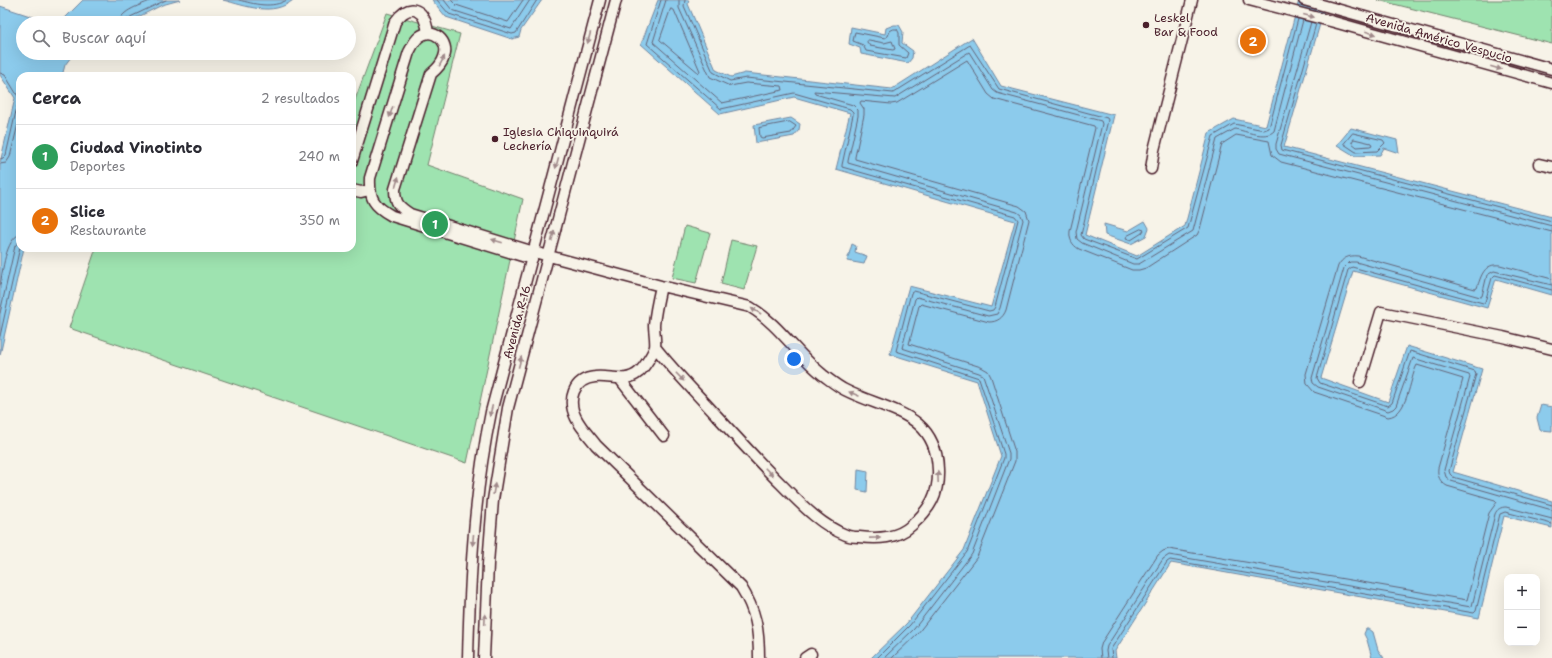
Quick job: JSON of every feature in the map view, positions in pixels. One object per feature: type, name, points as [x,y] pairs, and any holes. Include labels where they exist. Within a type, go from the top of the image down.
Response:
[{"type":"street","name":"Avenida R-16","points":[[468,658],[472,560],[477,500],[484,447],[491,412],[600,0]]},
{"type":"street","name":"Avenida R-16","points":[[484,658],[492,500],[508,408],[616,0]]},
{"type":"street","points":[[1151,169],[1154,150],[1192,0]]},
{"type":"street","name":"Avenida Américo Vespucio","points":[[1249,0],[1334,22],[1552,83]]},
{"type":"street","name":"Avenida Américo Vespucio","points":[[1304,0],[1552,69]]},
{"type":"street","points":[[356,148],[395,22],[401,13],[412,10],[422,14],[427,22],[428,33]]},
{"type":"street","points":[[533,255],[410,214],[400,208],[395,199],[395,189],[432,74],[440,66],[445,56],[446,49],[443,40],[437,35],[428,33],[420,36],[414,42],[410,52],[370,178],[369,190],[373,201],[381,210],[392,216],[533,255],[548,256],[661,286],[750,307],[763,315],[807,361],[823,375],[844,390],[890,408],[912,419],[927,434],[934,446],[937,462],[938,485],[933,500],[912,525],[902,532],[887,538],[872,539],[847,536],[827,525],[806,510],[752,455],[655,347]]},
{"type":"street","points":[[1539,164],[1552,167]]},
{"type":"street","points":[[552,182],[567,186]]},
{"type":"street","points":[[356,191],[361,192],[369,190]]},
{"type":"street","points":[[661,286],[654,325],[655,347],[644,366],[631,377],[620,379],[595,377],[581,381],[574,388],[572,397],[576,418],[596,445],[741,587],[750,602],[759,635],[759,658]]},
{"type":"street","points":[[1360,382],[1381,312],[1504,337],[1552,349]]},
{"type":"street","points":[[620,379],[664,436]]},
{"type":"green space","points":[[1378,0],[1552,0],[1552,44]]},
{"type":"green space","points":[[387,13],[460,34],[427,165],[523,199],[467,463],[69,328],[95,252],[356,252],[356,97]]},
{"type":"green space","points":[[685,226],[710,233],[696,283],[672,278]]},
{"type":"green space","points":[[731,240],[757,246],[744,290],[721,284]]},
{"type":"water","points":[[83,0],[180,0],[162,5],[140,16],[67,16]]},
{"type":"water","points":[[223,0],[293,0],[277,8],[259,9]]},
{"type":"water","points":[[432,0],[542,0],[521,30],[519,37],[512,39],[446,17]]},
{"type":"water","points":[[658,0],[689,0],[688,4],[716,70],[731,77],[745,73],[892,89],[972,38],[1001,86],[1114,115],[1085,235],[1137,256],[1185,226],[1209,133],[1234,119],[1266,126],[1299,0],[1327,0],[1284,147],[1552,217],[1552,295],[1496,279],[1487,308],[1353,271],[1321,378],[1388,402],[1407,346],[1482,369],[1453,472],[1552,501],[1552,528],[1504,516],[1479,618],[1171,563],[1115,651],[1116,658],[871,658],[907,623],[964,550],[1001,456],[977,381],[890,354],[909,286],[991,307],[1015,221],[836,169],[850,113],[794,97],[720,114],[641,44]]},
{"type":"water","points":[[0,6],[30,16],[16,16],[16,60],[69,60],[65,65],[63,72],[16,72],[16,252],[23,252],[0,355],[0,163],[15,98],[0,75]]},
{"type":"water","points":[[899,25],[903,32],[902,43],[913,51],[912,58],[908,63],[861,54],[860,48],[849,44],[851,27],[885,34],[886,28]]},
{"type":"water","points":[[791,118],[800,124],[799,130],[794,136],[756,143],[754,125]]},
{"type":"water","points":[[1351,128],[1397,140],[1399,153],[1384,148],[1380,155],[1355,156],[1337,145]]},
{"type":"water","points":[[1145,221],[1149,228],[1146,236],[1131,244],[1105,235],[1104,224],[1128,231]]},
{"type":"water","points":[[852,244],[856,246],[855,252],[867,256],[864,264],[847,261]]},
{"type":"water","points":[[1541,405],[1552,407],[1552,431],[1540,430],[1537,418]]},
{"type":"water","points":[[858,469],[868,471],[867,492],[857,490]]},
{"type":"water","points":[[1366,629],[1373,632],[1378,650],[1384,658],[1372,658],[1364,634]]},
{"type":"place","name":"Leskel Bar & Food","points":[[1146,25]]},
{"type":"place","name":"Slice","points":[[1253,41]]},
{"type":"place","name":"Iglesia Chiquinquirá Lechería","points":[[495,139]]},
{"type":"place","name":"Ciudad Vinotinto","points":[[435,224]]}]
